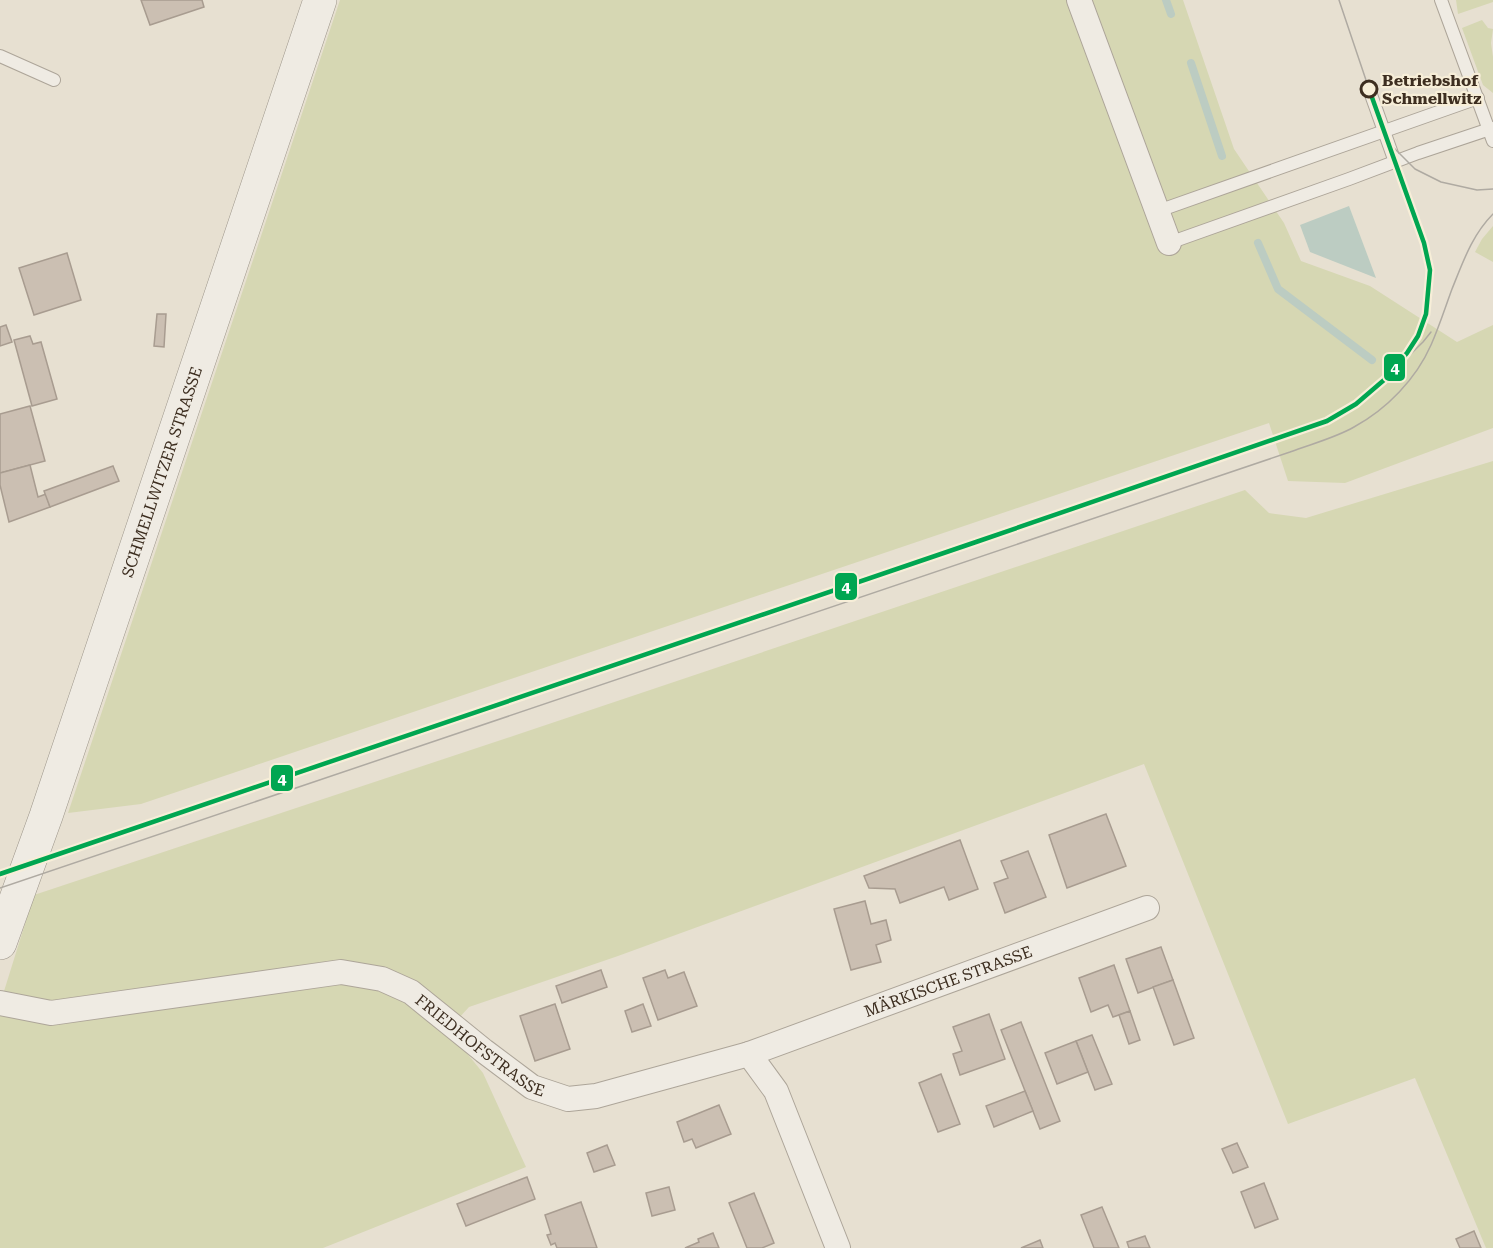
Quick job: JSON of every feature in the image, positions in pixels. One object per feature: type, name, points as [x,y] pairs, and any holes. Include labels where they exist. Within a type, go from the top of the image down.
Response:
[{"type":"street","name":"SCHMELLWITZER STRASSE","points":[[0,943],[43,824],[320,0]]},
{"type":"street","points":[[1079,0],[1169,243]]},
{"type":"street","name":"MÄRKISCHE STRASSE","points":[[749,1054],[1147,908]]},
{"type":"street","name":"FRIEDHOFSTRASSE","points":[[0,1003],[51,1013],[341,972],[382,979],[411,992],[532,1087],[568,1099],[596,1096],[749,1054]]},
{"type":"street","points":[[749,1054],[776,1091],[838,1248]]},
{"type":"lane","points":[[1169,243],[1395,162],[1492,133],[1441,0]]},
{"type":"lane","points":[[0,56],[54,80]]},
{"type":"lane","points":[[1369,89],[1395,162]]},
{"type":"lane","points":[[1158,212],[1478,98]]},
{"type":"green space","points":[[340,0],[1183,0],[1234,149],[1284,223],[1301,261],[1370,286],[1457,342],[1493,325],[1493,428],[1345,483],[1288,481],[1269,423],[141,804],[68,813]]},
{"type":"green space","points":[[1456,0],[1493,0],[1493,2],[1458,14]]},
{"type":"green space","points":[[1482,20],[1488,28],[1493,29],[1491,43],[1493,93],[1483,85],[1462,28]]},
{"type":"green space","points":[[1493,226],[1493,262],[1475,252]]},
{"type":"green space","points":[[1493,461],[1493,1248],[1486,1248],[1415,1078],[1288,1124],[1144,764],[618,956],[469,1007],[448,1030],[483,1073],[526,1167],[323,1248],[0,1248],[0,1004],[34,895],[1245,490],[1269,513],[1306,518]]},
{"type":"shaded area","points":[[1349,206],[1376,278],[1310,252],[1300,225]]},
{"type":"building","points":[[141,0],[202,0],[204,7],[150,25]]},
{"type":"building","points":[[67,253],[81,300],[34,315],[19,268]]},
{"type":"building","points":[[157,314],[166,314],[164,347],[154,346]]},
{"type":"building","points":[[6,325],[12,342],[0,346],[0,327]]},
{"type":"building","points":[[30,336],[33,344],[41,342],[57,399],[32,406],[14,340]]},
{"type":"building","points":[[30,406],[45,461],[0,473],[0,414]]},
{"type":"building","points":[[30,465],[38,497],[46,494],[50,507],[9,522],[0,485],[0,473]]},
{"type":"building","points":[[113,466],[119,481],[50,507],[44,491]]},
{"type":"building","points":[[1106,814],[1126,866],[1067,888],[1049,835]]},
{"type":"building","points":[[960,840],[978,889],[949,900],[944,887],[900,903],[895,889],[869,888],[864,876]]},
{"type":"building","points":[[1028,851],[1046,897],[1005,913],[994,883],[1008,878],[1001,861]]},
{"type":"building","points":[[865,901],[871,924],[886,920],[891,940],[876,945],[881,962],[851,970],[834,909]]},
{"type":"building","points":[[1161,947],[1173,980],[1138,993],[1126,959]]},
{"type":"building","points":[[1114,965],[1130,1011],[1113,1017],[1108,1005],[1091,1012],[1079,978]]},
{"type":"building","points":[[601,970],[607,987],[562,1003],[556,986]]},
{"type":"building","points":[[665,970],[668,978],[684,972],[697,1006],[658,1020],[643,978]]},
{"type":"building","points":[[1173,980],[1194,1038],[1174,1045],[1153,987]]},
{"type":"building","points":[[555,1004],[570,1049],[535,1061],[520,1016]]},
{"type":"building","points":[[643,1004],[651,1026],[632,1032],[625,1011]]},
{"type":"building","points":[[1130,1011],[1140,1040],[1129,1044],[1119,1015]]},
{"type":"building","points":[[989,1014],[1005,1059],[960,1075],[953,1054],[962,1051],[953,1027]]},
{"type":"building","points":[[1021,1022],[1060,1121],[1040,1129],[1001,1030]]},
{"type":"building","points":[[1092,1035],[1112,1084],[1095,1090],[1076,1041]]},
{"type":"building","points":[[1076,1041],[1088,1072],[1057,1084],[1045,1053]]},
{"type":"building","points":[[941,1074],[960,1124],[938,1132],[919,1083]]},
{"type":"building","points":[[1025,1091],[1033,1111],[994,1127],[986,1106]]},
{"type":"building","points":[[719,1105],[731,1134],[696,1148],[692,1139],[684,1142],[677,1122]]},
{"type":"building","points":[[1237,1143],[1248,1167],[1233,1173],[1222,1149]]},
{"type":"building","points":[[607,1145],[615,1165],[594,1172],[587,1153]]},
{"type":"building","points":[[527,1177],[535,1199],[466,1226],[457,1204]]},
{"type":"building","points":[[1264,1183],[1278,1219],[1255,1228],[1241,1192]]},
{"type":"building","points":[[669,1187],[675,1210],[652,1216],[646,1193]]},
{"type":"building","points":[[754,1193],[774,1243],[762,1248],[747,1248],[729,1203]]},
{"type":"building","points":[[581,1202],[597,1248],[557,1248],[555,1243],[551,1245],[547,1235],[551,1234],[545,1215]]},
{"type":"building","points":[[1102,1207],[1119,1248],[1094,1248],[1081,1215]]},
{"type":"building","points":[[1474,1231],[1481,1248],[1460,1248],[1456,1239]]},
{"type":"building","points":[[713,1233],[719,1248],[685,1248],[699,1242],[698,1239]]},
{"type":"building","points":[[1145,1236],[1150,1248],[1129,1248],[1127,1242]]},
{"type":"building","points":[[1040,1240],[1043,1248],[1021,1248]]},
{"type":"waterway","points":[[1166,0],[1171,14]]},
{"type":"waterway","points":[[1191,63],[1222,156]]},
{"type":"waterway","points":[[1258,243],[1278,289],[1372,360]]},
{"type":"tram line","points":[[1339,0],[1369,89]]},
{"type":"tram line","points":[[1387,141],[1415,169],[1441,182],[1477,190],[1493,189]]},
{"type":"tram line","points":[[0,888],[1339,434],[1366,420],[1389,402],[1417,370],[1434,338],[1469,249],[1479,231],[1493,214]]},
{"type":"tram line","points":[[1384,380],[1431,332]]},
{"type":"transit line","name":"4","points":[[0,874],[1327,421],[1356,404],[1384,380],[1418,336],[1426,314],[1430,270],[1424,243],[1369,89]]},
{"type":"place","name":"Betriebshof Schmellwitz","points":[[1369,89]]}]
